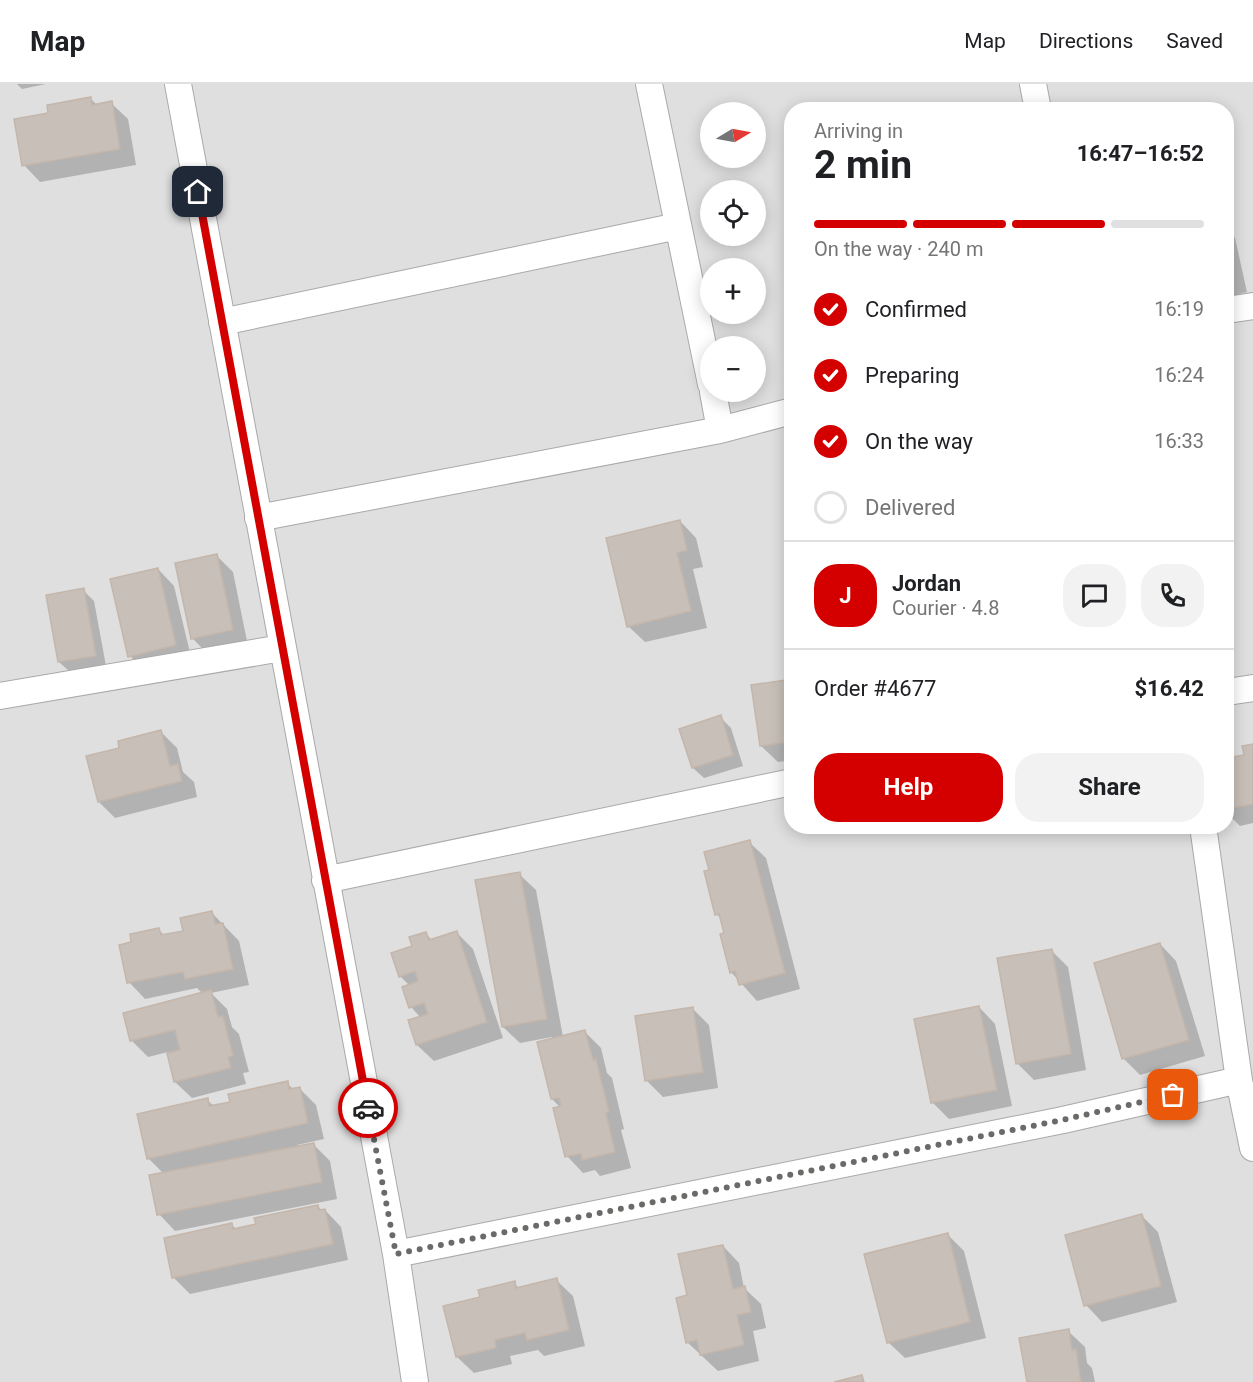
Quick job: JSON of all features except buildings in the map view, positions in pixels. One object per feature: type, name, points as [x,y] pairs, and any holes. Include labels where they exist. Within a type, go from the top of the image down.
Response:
[{"type":"street","points":[[178,84],[396,1254],[415,1382]]},
{"type":"street","points":[[649,84],[701,336]]},
{"type":"street","points":[[1033,84],[1036,102]]},
{"type":"street","points":[[222,322],[678,226]]},
{"type":"street","points":[[1234,309],[1253,306]]},
{"type":"street","points":[[715,402],[720,430]]},
{"type":"street","points":[[258,518],[720,430],[784,413]]},
{"type":"street","points":[[0,696],[282,648]]},
{"type":"street","points":[[1234,691],[1253,688]]},
{"type":"street","points":[[325,880],[784,784]]},
{"type":"street","points":[[1204,834],[1239,1080],[1253,1148]]},
{"type":"street","points":[[396,1254],[1039,1124],[1239,1080]]},
{"type":"shaded area","points":[[0,84],[1253,84],[1253,1382],[0,1382]]},
{"type":"way so far","points":[[368,1108],[396,1254],[1062,1120],[1173,1095]]},
{"type":"route","points":[[198,192],[368,1108]]}]
